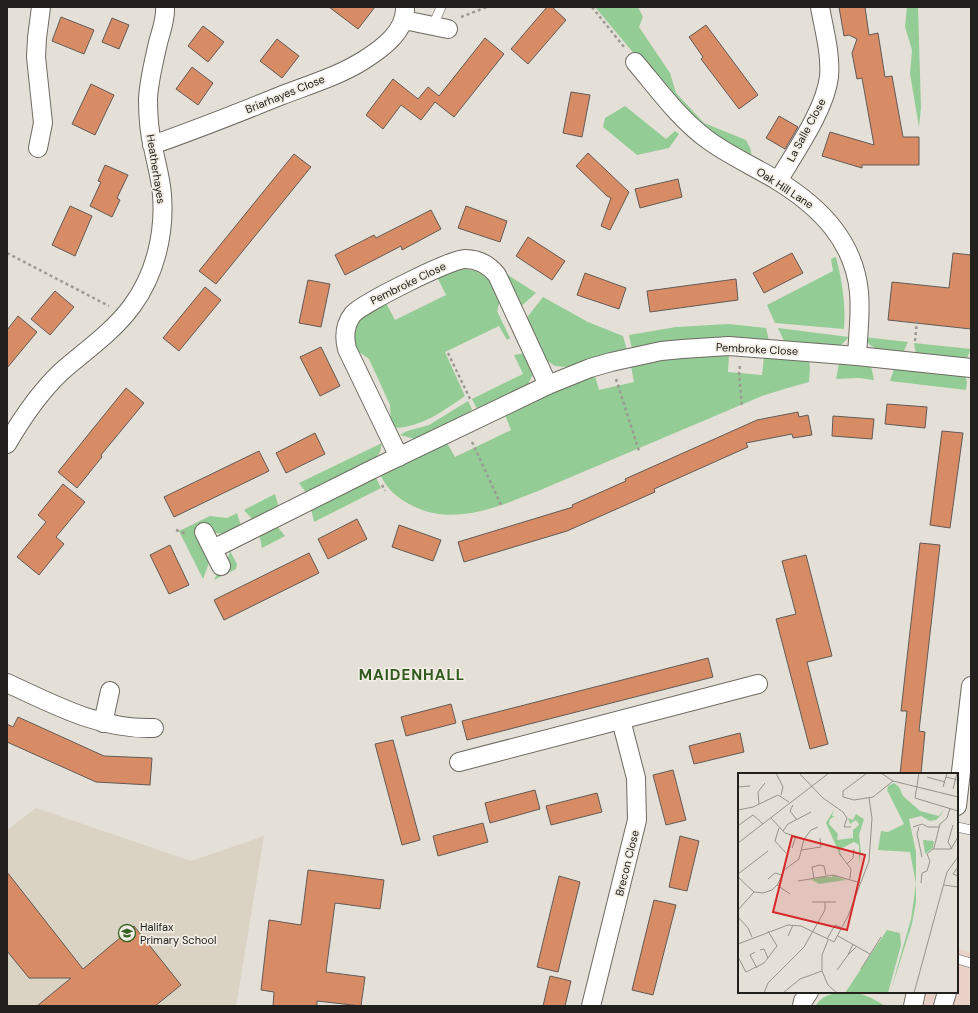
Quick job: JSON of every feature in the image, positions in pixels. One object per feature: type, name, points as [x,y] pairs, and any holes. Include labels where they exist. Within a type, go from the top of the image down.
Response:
[{"type":"street","points":[[38,148],[43,123],[36,57],[41,7]]},
{"type":"street","name":"Heatherhayes","points":[[7,444],[28,410],[41,393],[62,372],[96,344],[121,320],[142,292],[153,268],[160,237],[162,194],[152,145],[149,114],[149,85],[163,24],[165,7]]},
{"type":"street","name":"La Salle Close","points":[[778,181],[812,123],[826,90],[829,75],[828,50],[820,7]]},
{"type":"street","name":"Briarhayes Close","points":[[152,145],[195,130],[349,68],[364,60],[388,42],[398,31],[405,14],[440,27]]},
{"type":"street","name":"Oak Hill Lane","points":[[635,62],[680,114],[701,134],[729,154],[778,181],[816,208],[827,219],[836,231],[850,256],[854,267],[859,293],[857,356]]},
{"type":"street","name":"Pembroke Close","points":[[399,457],[346,349],[346,328],[353,314],[368,302],[438,268],[458,260],[468,259],[482,263],[494,271],[523,329],[548,385]]},
{"type":"street","name":"Pembroke Close","points":[[213,549],[548,385],[590,368],[611,362],[682,348],[743,346],[971,368]]},
{"type":"street","points":[[204,532],[222,566]]},
{"type":"street","points":[[7,684],[71,712],[103,724],[133,728],[154,728]]},
{"type":"street","points":[[459,762],[758,684]]},
{"type":"street","points":[[958,797],[971,686]]},
{"type":"street","points":[[103,724],[110,691]]},
{"type":"street","name":"Brecon Close","points":[[591,1006],[637,820],[636,778],[621,720]]},
{"type":"street","points":[[802,1006],[803,1001],[808,993]]},
{"type":"street","points":[[944,1006],[947,993]]},
{"type":"lane","points":[[440,27],[441,7]]},
{"type":"lane","points":[[958,827],[971,830]]},
{"type":"lane","points":[[958,959],[971,963]]},
{"type":"path","points":[[440,27],[487,7]]},
{"type":"path","points":[[592,7],[635,62]]},
{"type":"path","points":[[7,253],[114,308],[115,315],[121,320]]},
{"type":"path","points":[[915,341],[917,321]]},
{"type":"path","points":[[742,407],[740,373],[743,346]]},
{"type":"path","points":[[448,353],[458,371],[471,422],[502,507]]},
{"type":"path","points":[[611,362],[617,386],[639,451]]},
{"type":"shaded area","name":"Halifax Primary School","points":[[36,808],[191,861],[264,836],[236,1006],[7,1006],[7,830]]},
{"type":"shaded area","points":[[958,949],[971,952],[971,1006],[913,1006],[916,993],[958,993]]},
{"type":"green space","points":[[595,7],[638,7],[643,17],[639,27],[670,73],[676,93],[704,123],[746,140],[751,150],[752,162],[683,112]]},
{"type":"green space","points":[[907,7],[918,7],[921,108],[919,127],[910,74],[912,50],[905,27]]},
{"type":"green space","points":[[625,106],[666,139],[675,131],[679,134],[669,148],[637,155],[603,127],[605,118]]},
{"type":"green space","points":[[836,257],[843,293],[844,329],[775,323],[767,305],[833,271],[831,259]]},
{"type":"green space","points":[[457,269],[466,269],[479,272],[492,284],[501,297],[497,311],[510,338],[507,340],[499,326],[445,352],[465,396],[440,413],[422,422],[393,428],[391,425],[390,405],[369,359],[355,349],[355,331],[365,315],[385,301],[395,320],[446,295],[436,275]]},
{"type":"green space","points":[[505,273],[536,293],[519,308]]},
{"type":"green space","points":[[543,297],[588,322],[623,336],[627,350],[566,367],[555,366],[546,360],[525,320]]},
{"type":"green space","points":[[729,324],[766,328],[769,341],[741,338],[714,338],[632,349],[629,335],[676,327]]},
{"type":"green space","points":[[778,328],[849,337],[840,346],[785,343]]},
{"type":"green space","points":[[864,337],[908,342],[903,353],[892,352],[871,346]]},
{"type":"green space","points":[[914,343],[971,349],[966,360],[916,354]]},
{"type":"green space","points":[[527,353],[533,367],[532,376],[527,386],[480,410],[476,407],[472,399],[523,374],[514,355]]},
{"type":"green space","points":[[729,355],[728,372],[762,375],[764,356],[809,360],[809,382],[762,396],[538,491],[507,503],[474,512],[458,515],[425,511],[409,504],[396,495],[389,488],[380,474],[447,443],[455,457],[511,430],[505,415],[579,380],[595,376],[599,390],[634,382],[631,366],[666,358]]},
{"type":"green space","points":[[839,363],[871,366],[874,380],[859,378],[836,379]]},
{"type":"green space","points":[[894,369],[965,376],[967,382],[966,390],[890,381]]},
{"type":"green space","points":[[468,401],[472,409],[469,415],[415,439],[400,435],[407,431],[429,425]]},
{"type":"green space","points":[[382,443],[380,452],[375,459],[307,494],[299,483]]},
{"type":"green space","points":[[375,476],[381,488],[314,522],[311,508]]},
{"type":"green space","points":[[275,494],[279,508],[253,520],[244,510]]},
{"type":"green space","points":[[237,513],[241,526],[227,532],[214,532],[207,524],[195,530],[210,560],[203,579],[179,531],[210,516],[227,518]]},
{"type":"green space","points":[[276,525],[285,536],[262,548],[259,533]]},
{"type":"green space","points":[[230,551],[237,564],[236,569],[214,580],[218,572],[227,561]]},
{"type":"green space","points":[[856,993],[876,1000],[885,1006],[816,1006],[821,999],[833,994]]},
{"type":"building","points":[[329,7],[375,7],[358,29]]},
{"type":"building","points":[[547,7],[552,7],[566,20],[528,64],[511,49]]},
{"type":"building","points":[[839,7],[865,7],[869,35],[878,33],[885,77],[892,76],[903,137],[919,137],[919,165],[862,165],[862,168],[822,156],[830,132],[874,145],[862,78],[857,79],[852,53],[857,39],[849,35],[844,36]]},
{"type":"building","points":[[61,17],[94,30],[84,54],[52,41]]},
{"type":"building","points":[[112,18],[129,25],[119,49],[102,42]]},
{"type":"building","points":[[706,25],[758,95],[739,109],[701,59],[703,57],[689,37]]},
{"type":"building","points":[[203,26],[224,42],[208,62],[188,46]]},
{"type":"building","points":[[485,38],[504,54],[454,117],[435,102],[421,120],[401,105],[383,129],[366,115],[393,79],[418,99],[428,87],[439,96]]},
{"type":"building","points":[[277,39],[299,56],[282,78],[260,61]]},
{"type":"building","points":[[192,67],[213,83],[198,105],[176,89]]},
{"type":"building","points":[[91,84],[114,95],[95,135],[72,124]]},
{"type":"building","points":[[571,92],[590,95],[582,137],[563,133]]},
{"type":"building","points":[[779,116],[798,127],[785,149],[766,138]]},
{"type":"building","points":[[588,153],[629,192],[610,230],[601,226],[611,198],[607,196],[576,166]]},
{"type":"building","points":[[294,154],[311,167],[216,284],[199,271]]},
{"type":"building","points":[[105,165],[128,175],[117,198],[120,200],[112,217],[90,206],[101,182],[98,181]]},
{"type":"building","points":[[678,179],[682,197],[640,208],[635,189]]},
{"type":"building","points":[[70,206],[92,216],[75,256],[52,245]]},
{"type":"building","points":[[466,206],[507,221],[500,242],[458,228]]},
{"type":"building","points":[[431,210],[441,229],[402,250],[401,246],[345,275],[335,255],[374,235],[376,238]]},
{"type":"building","points":[[528,237],[565,261],[552,280],[516,256]]},
{"type":"building","points":[[792,253],[803,273],[764,293],[753,273]]},
{"type":"building","points":[[953,253],[971,255],[971,329],[888,320],[892,282],[949,288]]},
{"type":"building","points":[[585,273],[626,288],[619,309],[577,295]]},
{"type":"building","points":[[736,279],[738,300],[650,312],[647,291]]},
{"type":"building","points":[[308,280],[330,284],[321,327],[299,323]]},
{"type":"building","points":[[205,287],[221,300],[179,351],[163,338]]},
{"type":"building","points":[[55,291],[74,307],[50,335],[31,319]]},
{"type":"building","points":[[18,316],[37,332],[7,368],[7,330]]},
{"type":"building","points":[[321,347],[340,386],[320,396],[300,357]]},
{"type":"building","points":[[126,388],[144,403],[101,455],[102,457],[77,488],[58,472]]},
{"type":"building","points":[[887,404],[927,407],[925,428],[885,424]]},
{"type":"building","points":[[798,412],[799,417],[808,415],[812,435],[793,438],[792,434],[746,443],[748,447],[654,489],[655,492],[567,531],[464,562],[458,542],[573,507],[572,505],[626,481],[625,479],[757,420]]},
{"type":"building","points":[[833,416],[874,419],[872,439],[832,436]]},
{"type":"building","points":[[942,431],[963,433],[950,528],[930,525]]},
{"type":"building","points":[[315,433],[325,454],[286,473],[276,453]]},
{"type":"building","points":[[259,451],[269,471],[174,517],[164,497]]},
{"type":"building","points":[[63,484],[85,502],[56,537],[64,544],[39,575],[17,557],[46,522],[38,515]]},
{"type":"building","points":[[357,519],[367,539],[328,559],[318,539]]},
{"type":"building","points":[[399,525],[441,540],[433,561],[392,547]]},
{"type":"building","points":[[920,543],[940,545],[919,731],[925,732],[921,773],[900,773],[907,711],[901,711]]},
{"type":"building","points":[[170,545],[189,585],[169,594],[150,555]]},
{"type":"building","points":[[309,553],[319,573],[224,620],[214,600]]},
{"type":"building","points":[[806,555],[832,656],[807,662],[828,744],[810,749],[776,619],[796,614],[782,561]]},
{"type":"building","points":[[708,658],[713,677],[467,740],[462,721]]},
{"type":"building","points":[[451,704],[456,723],[406,736],[401,717]]},
{"type":"building","points":[[18,717],[104,756],[152,758],[150,785],[96,782],[7,742],[7,724],[13,727]]},
{"type":"building","points":[[740,733],[744,752],[694,764],[689,746]]},
{"type":"building","points":[[393,740],[420,840],[402,845],[375,744]]},
{"type":"building","points":[[673,770],[686,820],[666,825],[653,775]]},
{"type":"building","points":[[535,790],[540,809],[490,823],[485,803]]},
{"type":"building","points":[[597,793],[602,812],[551,825],[546,806]]},
{"type":"building","points":[[483,823],[488,842],[438,856],[433,836]]},
{"type":"building","points":[[680,836],[699,841],[687,891],[669,887]]},
{"type":"building","points":[[308,870],[384,880],[380,909],[335,903],[326,972],[365,977],[361,1006],[317,1001],[317,1006],[273,1006],[274,992],[261,990],[269,920],[301,925]]},
{"type":"building","points":[[7,872],[83,969],[134,926],[181,985],[155,1006],[37,1006],[71,978],[29,978],[7,951]]},
{"type":"building","points":[[559,876],[580,882],[558,972],[537,967]]},
{"type":"building","points":[[654,900],[676,905],[653,995],[632,990]]},
{"type":"building","points":[[550,976],[571,981],[565,1006],[543,1006]]},
{"type":"place","name":"Halifax Primary School","points":[[127,933]]},
{"type":"district","name":"MAIDENHALL","points":[[412,675]]}]
